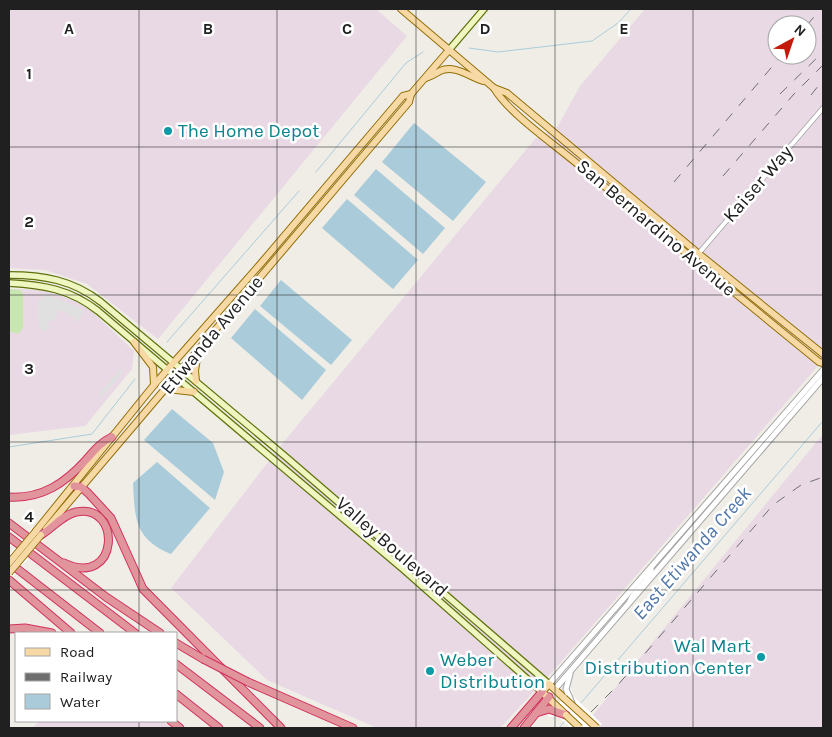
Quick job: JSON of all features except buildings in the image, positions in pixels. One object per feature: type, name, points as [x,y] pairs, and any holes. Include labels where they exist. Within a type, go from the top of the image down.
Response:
[{"type":"highway","points":[[9,497],[33,496],[58,486],[75,472],[104,441],[112,437]]},
{"type":"highway","points":[[78,486],[110,518],[143,589],[281,728]]},
{"type":"highway","points":[[38,533],[65,517],[80,511],[97,516],[108,530],[110,542],[107,551],[101,560],[92,566],[70,566],[47,552]]},
{"type":"highway","points":[[9,523],[106,597],[158,632]]},
{"type":"highway","points":[[9,537],[134,632]]},
{"type":"highway","points":[[9,563],[99,632]]},
{"type":"highway","points":[[9,580],[70,632]]},
{"type":"highway","points":[[9,629],[25,628],[47,632]]},
{"type":"highway","points":[[178,644],[248,682],[353,728]]},
{"type":"highway","points":[[178,666],[260,728]]},
{"type":"highway","points":[[524,728],[536,713],[546,694]]},
{"type":"highway","points":[[511,728],[546,694]]},
{"type":"highway","points":[[178,696],[219,728]]},
{"type":"highway","points":[[536,713],[555,708],[566,715]]},
{"type":"main road","name":"San Bernardino Avenue","points":[[401,9],[494,88],[501,100],[693,260],[819,362],[823,363]]},
{"type":"main road","name":"Etiwanda Avenue","points":[[9,563],[167,389],[409,102],[411,94],[484,9]]},
{"type":"main road","points":[[424,78],[435,75],[440,71],[453,69],[486,81]]},
{"type":"main road","name":"San Bernardino Avenue","points":[[494,88],[507,93],[698,254],[823,354]]},
{"type":"main road","name":"Etiwanda Avenue","points":[[78,486],[112,437],[154,385],[403,96],[411,94]]},
{"type":"main road","points":[[9,275],[40,276],[70,283],[89,293],[130,325]]},
{"type":"main road","points":[[9,283],[63,290],[98,310],[104,309],[123,324],[130,325]]},
{"type":"main road","name":"Valley Boulevard","points":[[98,310],[404,570],[546,694],[555,708]]},
{"type":"main road","name":"Valley Boulevard","points":[[130,325],[410,563],[555,690],[565,696],[597,728]]},
{"type":"main road","points":[[134,342],[154,368],[154,385]]},
{"type":"main road","points":[[196,381],[195,371],[199,351]]},
{"type":"main road","points":[[167,389],[194,392]]},
{"type":"main road","name":"Etiwanda Avenue","points":[[9,573],[38,533]]},
{"type":"main road","points":[[546,694],[549,684]]},
{"type":"main road","points":[[546,694],[555,690]]},
{"type":"main road","points":[[566,715],[580,728]]},
{"type":"street","name":"Kaiser Way","points":[[693,260],[823,108]]},
{"type":"street","points":[[549,684],[823,370]]},
{"type":"street","points":[[555,690],[823,378]]},
{"type":"street","points":[[630,604],[633,594],[651,573],[651,568]]},
{"type":"street","points":[[565,696],[566,684],[571,671]]},
{"type":"shaded area","points":[[9,9],[376,9],[407,36],[158,339],[87,284],[45,270],[9,268]]},
{"type":"shaded area","points":[[645,9],[823,9],[823,360],[554,670],[500,728],[377,728],[267,680],[171,588],[282,444],[535,139],[558,126],[580,86]]},
{"type":"shaded area","points":[[9,289],[43,290],[74,300],[88,308],[134,351],[132,369],[85,426],[9,435]]},
{"type":"shaded area","points":[[45,294],[79,307],[83,311],[78,322],[64,311],[59,310],[53,322],[51,320],[47,323],[50,326],[45,332],[38,326],[41,321],[38,321],[38,299],[44,297]]},
{"type":"shaded area","points":[[120,369],[123,372],[101,398],[98,395]]},
{"type":"shaded area","points":[[823,434],[823,728],[581,728],[593,715]]},
{"type":"shaded area","points":[[38,722],[164,722],[172,728],[33,728]]},
{"type":"green space","points":[[9,289],[20,290],[23,293],[23,328],[18,334],[9,331]]},
{"type":"water","points":[[414,123],[486,182],[453,221],[382,162]]},
{"type":"water","points":[[376,169],[445,228],[423,254],[354,195]]},
{"type":"water","points":[[347,199],[418,260],[393,289],[322,228]]},
{"type":"water","points":[[281,280],[352,340],[331,365],[260,306]]},
{"type":"water","points":[[255,309],[326,370],[302,400],[231,338]]},
{"type":"water","points":[[172,409],[213,443],[224,472],[215,500],[144,440]]},
{"type":"water","points":[[157,462],[210,508],[171,554],[150,542],[143,534],[136,517],[133,483]]},
{"type":"pier","points":[[32,528],[45,539],[9,581],[9,555]]},
{"type":"pier","points":[[571,688],[573,696],[602,724],[597,728],[571,728],[557,716],[548,717]]},
{"type":"waterway","points":[[469,48],[498,52],[592,41],[618,23],[631,9]]},
{"type":"waterway","points":[[316,172],[406,63],[423,52]]},
{"type":"waterway","points":[[167,342],[299,191]]},
{"type":"waterway","points":[[9,447],[92,434],[135,379]]},
{"type":"waterway","name":"East Etiwanda Creek","points":[[581,703],[823,421]]},
{"type":"waterway","name":"East Etiwanda Creek","points":[[559,728],[564,722]]},
{"type":"railway","points":[[816,15],[821,9]]},
{"type":"railway","points":[[780,94],[823,52]]},
{"type":"railway","points":[[674,182],[773,65]]},
{"type":"railway","points":[[723,176],[794,94],[823,65]]},
{"type":"railway","points":[[811,95],[823,80]]},
{"type":"railway","points":[[591,712],[617,686],[773,505],[801,485],[823,477]]},
{"type":"place","name":"The Home Depot","points":[[168,131]]},
{"type":"place","name":"Wal Mart Distribution Center","points":[[761,657]]},
{"type":"place","name":"Weber Distribution","points":[[430,671]]}]
